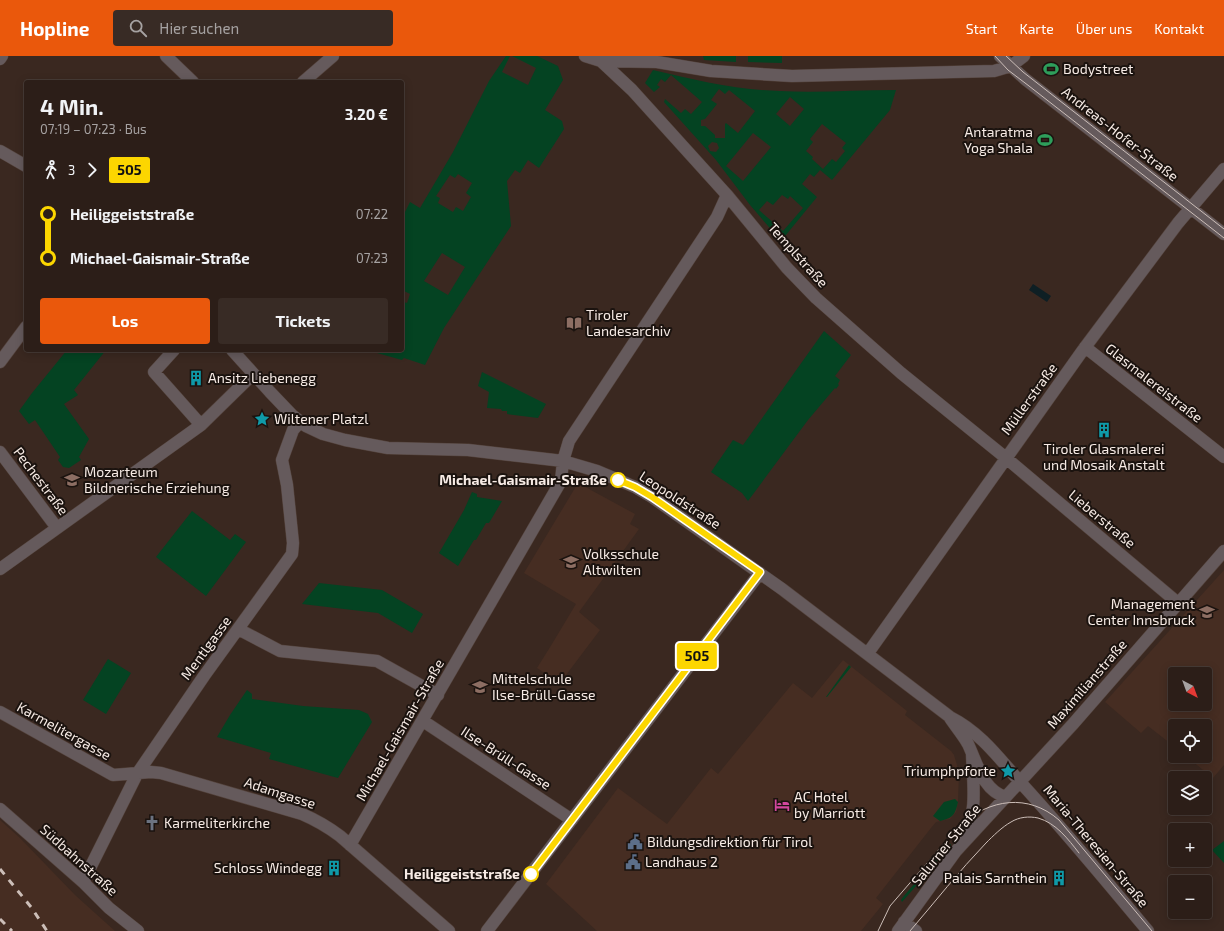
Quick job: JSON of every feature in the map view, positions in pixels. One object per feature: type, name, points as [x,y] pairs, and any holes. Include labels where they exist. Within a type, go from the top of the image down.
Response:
[{"type":"street","points":[[166,56],[191,80]]},
{"type":"street","points":[[305,80],[333,56]]},
{"type":"street","name":"Templstraße","points":[[585,56],[601,61],[632,90],[726,195],[787,268],[816,298],[901,373],[1006,458]]},
{"type":"street","name":"Andreas-Hofer-Straße","points":[[1000,56],[1224,234]]},
{"type":"street","points":[[601,61],[657,62],[711,71],[792,76],[994,71],[1011,66],[1024,56]]},
{"type":"street","points":[[0,151],[24,165]]},
{"type":"street","name":"Müllerstraße","points":[[868,653],[1085,347],[1190,208],[1224,169]]},
{"type":"street","name":"Michael-Gaismair-Straße","points":[[350,845],[561,481],[563,461],[569,440],[717,217],[726,195]]},
{"type":"street","points":[[0,362],[24,330]]},
{"type":"street","name":"Glasmalereistraße","points":[[1085,347],[1224,457]]},
{"type":"street","points":[[172,352],[154,372],[201,425]]},
{"type":"street","name":"Leopoldstraße","points":[[234,352],[253,374],[300,422],[318,432],[335,438],[380,447],[468,450],[563,461],[597,471],[635,487],[661,503],[760,572],[950,717],[975,732],[992,749],[1020,782]]},
{"type":"street","points":[[0,569],[201,425],[253,374]]},
{"type":"street","name":"Mentlgasse","points":[[83,882],[137,774],[204,676],[293,551],[287,485],[282,460],[293,430],[300,422]]},
{"type":"street","name":"Pechestraße","points":[[0,452],[57,528]]},
{"type":"street","name":"Lieberstraße","points":[[1006,458],[1178,603]]},
{"type":"street","name":"Maximilianstraße","points":[[1020,782],[1224,551]]},
{"type":"street","points":[[487,931],[760,572]]},
{"type":"street","points":[[238,629],[280,651],[377,660],[438,695]]},
{"type":"street","name":"Karmelitergasse","points":[[0,712],[113,775],[137,774]]},
{"type":"street","name":"Leopoldstraße","points":[[950,717],[967,742],[984,780],[1000,795],[1006,797]]},
{"type":"street","name":"Ilse-Brüll-Gasse","points":[[423,721],[572,820]]},
{"type":"street","name":"Leopoldstraße","points":[[956,851],[969,828],[974,799],[972,754]]},
{"type":"street","name":"Adamgasse","points":[[137,774],[151,772],[160,773],[302,814],[322,824],[350,845],[449,931]]},
{"type":"street","name":"Salurner Straße","points":[[901,926],[956,851],[1020,782]]},
{"type":"street","name":"Maria-Theresien-Straße","points":[[1020,782],[1055,819],[1148,931]]},
{"type":"street","name":"Südbahnstraße","points":[[0,809],[83,882],[109,908],[138,931]]},
{"type":"street","points":[[901,926],[916,931]]},
{"type":"shaded area","points":[[1033,284],[1051,296],[1047,302],[1029,290]]},
{"type":"shaded area","points":[[578,483],[635,514],[630,524],[639,529],[579,612],[600,630],[560,683],[537,668],[576,604],[524,573]]},
{"type":"shaded area","points":[[1224,570],[1224,765],[1213,778],[1212,771],[1204,771],[1195,763],[1212,763],[1212,719],[1168,719],[1168,742],[1148,726],[1141,733],[1105,702]]},
{"type":"shaded area","points":[[843,660],[907,711],[905,715],[951,751],[954,755],[959,772],[958,802],[956,812],[950,819],[936,822],[931,828],[876,898],[883,904],[861,931],[597,931],[546,884],[618,788],[667,824],[711,768],[718,774],[793,683],[812,698]]},
{"type":"shaded area","points":[[0,820],[20,838],[75,895],[115,931],[0,931]]},
{"type":"green space","points":[[506,56],[510,56],[502,72],[528,85],[536,68],[512,56],[537,56],[558,66],[563,80],[545,110],[562,121],[564,129],[539,168],[528,160],[520,173],[515,170],[507,181],[511,226],[444,328],[425,365],[404,358],[402,360],[377,353],[404,352],[404,302],[407,303],[410,294],[404,291],[404,214],[410,202],[420,208],[453,152],[489,81]],"holes":[[[458,174],[472,183],[466,193],[471,197],[463,211],[456,207],[453,212],[438,203],[440,198],[436,196],[450,175],[455,178]],[[442,253],[465,267],[448,295],[424,281]]]},
{"type":"green space","points":[[703,56],[736,56],[736,62],[704,60]]},
{"type":"green space","points":[[748,56],[782,56],[782,63],[748,62]]},
{"type":"green space","points":[[653,70],[716,84],[748,89],[794,92],[896,90],[890,110],[832,180],[820,170],[814,177],[810,174],[802,184],[817,197],[781,241],[750,205],[716,160],[664,102],[665,99],[681,113],[685,109],[691,114],[702,102],[671,75],[665,82],[661,79],[657,85],[660,87],[654,92],[645,83]],"holes":[[[719,89],[725,94],[729,90],[755,111],[738,133],[726,123],[725,138],[715,138],[715,135],[705,126],[701,126],[701,120],[705,119],[717,104],[711,100]],[[790,97],[804,109],[790,126],[776,114]],[[822,124],[846,143],[842,148],[845,151],[836,162],[832,159],[823,169],[806,151],[813,142],[810,139]],[[753,133],[771,147],[743,181],[726,166]],[[712,142],[717,143],[719,148],[716,152],[710,151],[708,146]],[[782,195],[788,199],[790,196],[803,208],[783,231],[759,210],[767,201],[773,205]]]},
{"type":"green space","points":[[824,331],[851,355],[835,376],[840,380],[839,385],[808,420],[748,501],[742,493],[711,472],[733,440],[743,445]]},
{"type":"green space","points":[[65,352],[104,352],[74,390],[78,395],[64,404],[89,439],[79,457],[81,460],[69,468],[63,467],[58,460],[60,457],[35,420],[29,424],[19,411]]},
{"type":"green space","points":[[482,372],[546,404],[538,418],[507,414],[507,411],[502,411],[501,409],[487,408],[489,392],[478,386]]},
{"type":"green space","points":[[472,492],[477,494],[477,497],[502,501],[489,523],[486,523],[458,566],[439,553],[464,510]]},
{"type":"green space","points":[[192,511],[230,540],[235,534],[246,542],[206,596],[156,557]]},
{"type":"green space","points":[[319,583],[382,590],[423,614],[412,633],[378,613],[302,604]]},
{"type":"green space","points":[[108,659],[131,673],[106,714],[83,700]]},
{"type":"green space","points":[[849,665],[851,667],[826,697]]},
{"type":"green space","points":[[247,690],[252,694],[252,699],[303,706],[359,710],[368,714],[372,722],[338,778],[269,759],[271,753],[217,737]]},
{"type":"green space","points":[[955,799],[958,802],[956,810],[951,817],[940,821],[933,816],[944,802]]},
{"type":"green space","points":[[1224,841],[1224,863],[1212,850]]},
{"type":"green space","points":[[951,844],[951,846],[902,902],[901,900],[903,897],[946,847]]},
{"type":"tram line","points":[[995,56],[1008,70],[1224,238]]},
{"type":"tram line","points":[[1006,56],[1023,72],[1224,229]]},
{"type":"tram line","points":[[878,931],[890,906],[960,825],[984,809],[1009,803],[1022,803],[1035,806],[1047,811],[1059,820],[1152,931]]},
{"type":"tram line","points":[[910,931],[986,843],[1001,829],[1014,820],[1028,817],[1044,820],[1061,832],[1079,853]]},
{"type":"railway","points":[[0,869],[31,907],[47,931]]},
{"type":"railway","points":[[0,919],[12,931]]},
{"type":"bus line","name":"505","points":[[531,874],[760,572],[652,497],[635,487],[618,480]]},
{"type":"place","name":"Bodystreet","points":[[1051,69]]},
{"type":"place","name":"Antaratma Yoga Shala","points":[[1045,140]]},
{"type":"place","name":"Tiroler Landesarchiv","points":[[574,323]]},
{"type":"place","name":"Ansitz Liebenegg","points":[[196,378]]},
{"type":"place","name":"Wiltener Platzl","points":[[262,419]]},
{"type":"place","name":"Tiroler Glasmalerei und Mosaik Anstalt","points":[[1104,430]]},
{"type":"place","name":"Mozarteum Bildnerische Erziehung","points":[[72,480]]},
{"type":"place","name":"Michael-Gaismair-Straße","points":[[618,480]]},
{"type":"place","name":"Volksschule Altwilten","points":[[571,562]]},
{"type":"place","name":"Management Center Innsbruck","points":[[1207,612]]},
{"type":"place","name":"Mittelschule Ilse-Brüll-Gasse","points":[[480,687]]},
{"type":"place","name":"Triumphpforte","points":[[1008,771]]},
{"type":"place","name":"AC Hotel by Marriott","points":[[782,805]]},
{"type":"place","name":"Karmeliterkirche","points":[[152,823]]},
{"type":"place","name":"Bildungsdirektion für Tirol","points":[[635,842]]},
{"type":"place","name":"Landhaus 2","points":[[633,862]]},
{"type":"place","name":"Schloss Windegg","points":[[334,868]]},
{"type":"place","name":"Heiliggeiststraße","points":[[531,874]]},
{"type":"place","name":"Palais Sarnthein","points":[[1059,878]]}]
